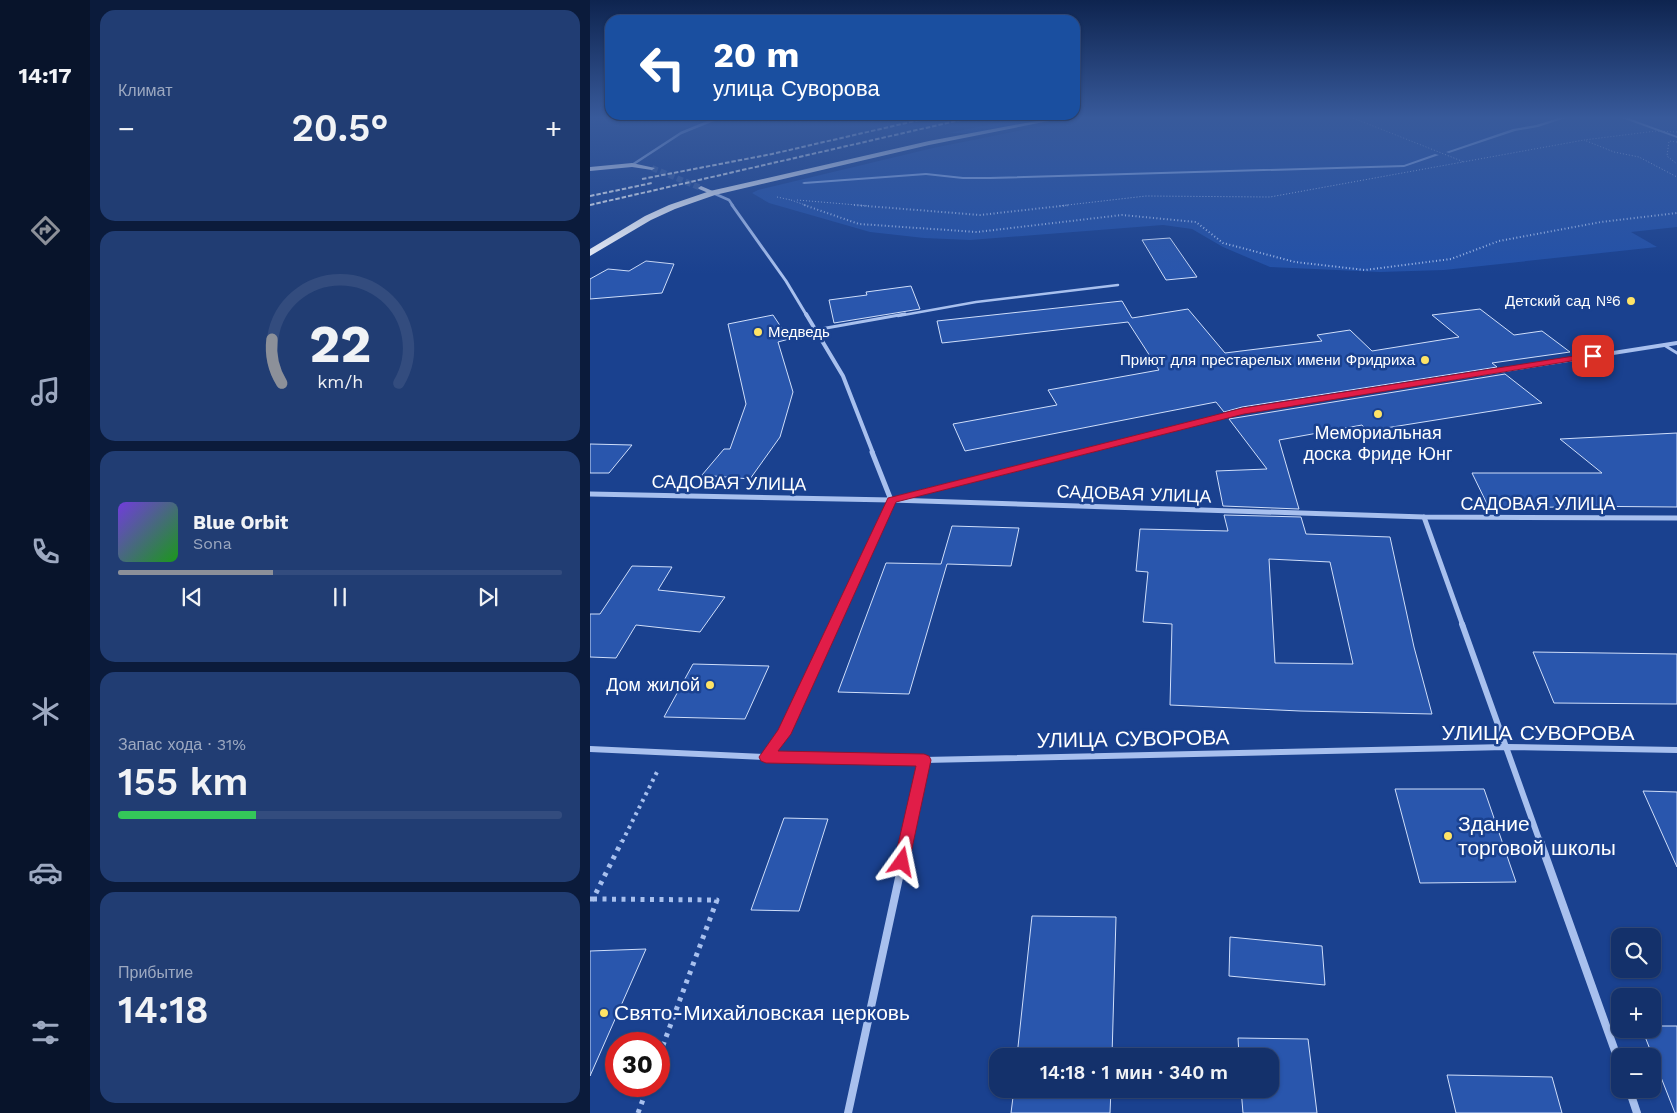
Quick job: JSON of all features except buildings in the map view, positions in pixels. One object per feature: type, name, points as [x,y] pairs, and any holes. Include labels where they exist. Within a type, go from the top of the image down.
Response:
[{"type":"highway","points":[[590,253],[648,218],[672,207],[713,193],[813,170]]},
{"type":"main road","points":[[702,188],[713,193]]},
{"type":"street","points":[[713,193],[729,200],[786,281],[843,376],[892,500],[784,734],[766,757]]},
{"type":"street","points":[[892,500],[1243,411],[1677,343]]},
{"type":"street","name":"САДОВАЯ УЛИЦА","points":[[590,494],[892,500],[1424,517],[1677,518]]},
{"type":"street","points":[[1424,517],[1614,1048]]},
{"type":"street","name":"УЛИЦА СУВОРОВА","points":[[590,748],[766,757],[924,760],[1506,747],[1677,750]]},
{"type":"street","points":[[848,1113],[924,760]]},
{"type":"street","points":[[1631,1098],[1637,1113]]},
{"type":"lane","points":[[815,330],[976,302],[1118,285]]},
{"type":"lane","points":[[1664,345],[1677,353]]},
{"type":"path","points":[[773,197],[791,200],[980,214],[1146,196],[1270,197],[1425,170]]},
{"type":"path","points":[[1664,170],[1677,177]]},
{"type":"path","points":[[791,200],[858,224],[977,232],[1122,215],[1196,222],[1223,243],[1295,262],[1365,270],[1451,259],[1498,241],[1601,222],[1677,213]]},
{"type":"path","points":[[658,770],[591,899],[717,900],[668,1032]]},
{"type":"path","points":[[638,1113],[644,1097]]},
{"type":"shaded area","points":[[842,170],[1677,170],[1677,227],[1631,232],[1657,247],[1444,270],[1380,272],[1270,267],[1223,247],[1192,229],[1163,225],[970,240],[924,238],[870,232],[769,203],[752,193]]},
{"type":"waterway","points":[[804,183],[926,174],[963,178],[990,178],[1268,170]]},
{"type":"tunnel","points":[[657,170],[701,188]]},
{"type":"railway","points":[[642,179],[689,170]]},
{"type":"railway","points":[[590,205],[743,170]]},
{"type":"railway","points":[[590,196],[652,183]]},
{"type":"place","name":"Детский сад №6","points":[[1631,301]]},
{"type":"place","name":"Медведь","points":[[758,332]]},
{"type":"place","name":"Приют для престарелых имени Фридриха","points":[[1425,360]]},
{"type":"place","name":"Мемориальная доска Фриде Юнг","points":[[1378,414]]},
{"type":"place","name":"Дом жилой","points":[[710,685]]},
{"type":"place","name":"Здание торговой школы","points":[[1448,836]]},
{"type":"place","name":"Свято-Михайловская церковь","points":[[604,1013]]},
{"type":"route","points":[[902,862],[924,760],[766,757],[784,734],[892,500],[1243,411],[1593,356]]}]
